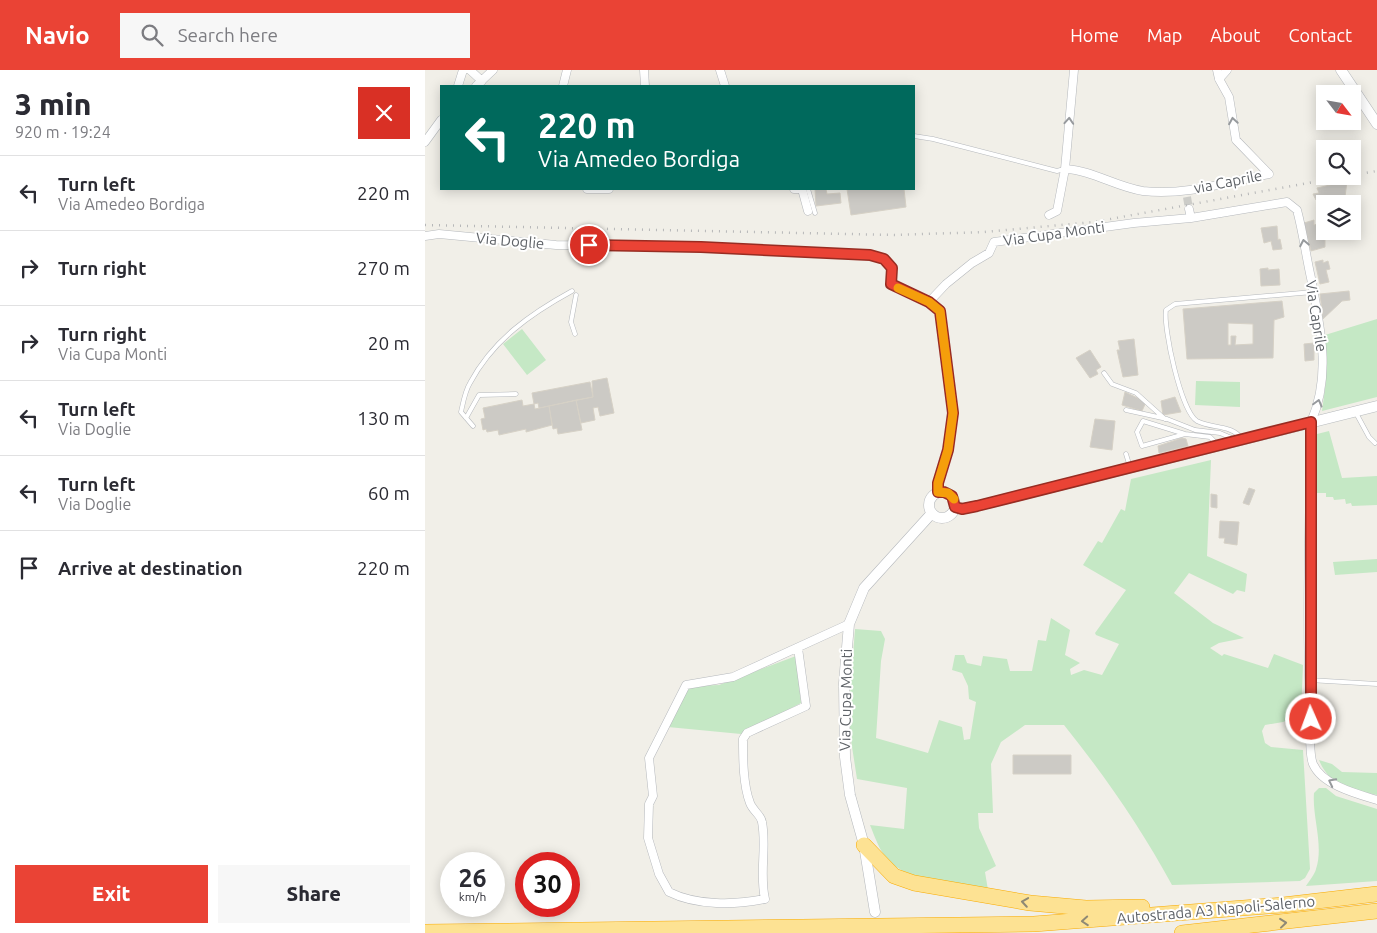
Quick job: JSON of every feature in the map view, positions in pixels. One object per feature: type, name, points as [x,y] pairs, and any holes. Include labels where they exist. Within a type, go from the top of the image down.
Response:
[{"type":"highway","points":[[864,845],[894,876],[914,883],[1030,903],[1086,908],[1229,902],[1283,905]]},
{"type":"highway","name":"Autostrada A3 Napoli-Salerno","points":[[425,932],[1034,924],[1283,905],[1377,894]]},
{"type":"highway","name":"Autostrada A3 Napoli-Salerno","points":[[1182,933],[1377,911]]},
{"type":"street","points":[[458,85],[463,70]]},
{"type":"street","points":[[470,70],[479,84],[490,71]]},
{"type":"street","points":[[563,85],[567,70]]},
{"type":"street","points":[[644,70],[645,85]]},
{"type":"street","points":[[720,70],[725,85]]},
{"type":"street","points":[[1049,215],[1057,211],[1065,169],[1075,70]]},
{"type":"street","points":[[1218,74],[1227,70]]},
{"type":"street","points":[[1341,70],[1377,124]]},
{"type":"street","name":"via Caprile","points":[[1065,169],[1078,170],[1141,190],[1187,194],[1269,174],[1236,140],[1229,97],[1218,74]]},
{"type":"street","points":[[425,142],[440,121]]},
{"type":"street","points":[[802,190],[811,212]]},
{"type":"street","name":"Via Caprile","points":[[1189,209],[1191,218],[1287,202],[1297,210],[1322,335],[1323,362],[1319,405],[1311,422],[1310,752],[1313,764],[1320,775],[1357,794],[1377,800]]},
{"type":"street","name":"Via Cupa Monti","points":[[929,302],[946,284],[972,263],[989,253],[994,242],[1134,223],[1191,218]]},
{"type":"street","name":"Via Doglie","points":[[425,236],[439,234],[556,245],[701,247],[870,255],[884,259],[892,268],[891,284],[929,302]]},
{"type":"street","points":[[929,302],[940,311],[953,413],[952,431],[938,483],[938,492]]},
{"type":"street","points":[[955,507],[962,509],[977,506],[1377,406]]},
{"type":"street","points":[[938,492],[944,492],[952,496],[955,507],[946,517],[936,517],[932,513],[929,504],[930,499],[938,492]]},
{"type":"street","name":"Via Cupa Monti","points":[[875,912],[864,845],[850,794],[845,757],[844,683],[849,624],[864,588],[932,513]]},
{"type":"street","points":[[798,648],[806,706],[747,733],[743,738],[748,795],[753,808],[762,819],[764,835],[761,875],[765,899],[693,901],[669,892],[659,874],[648,838],[649,804],[653,796],[649,758],[686,685],[733,677],[849,624]]},
{"type":"lane","points":[[915,136],[933,139],[1057,171],[1065,169]]},
{"type":"lane","points":[[809,190],[811,212]]},
{"type":"lane","points":[[1239,440],[1234,430],[1198,422],[1191,415],[1178,385],[1166,310],[1175,304],[1313,292]]},
{"type":"lane","points":[[473,426],[461,412],[469,384],[494,347],[524,320],[574,293],[571,322],[575,334]]},
{"type":"lane","points":[[1104,373],[1112,384],[1136,393],[1165,419]]},
{"type":"lane","points":[[466,418],[479,395],[516,394]]},
{"type":"lane","points":[[1126,410],[1165,419],[1195,430],[1239,440]]},
{"type":"lane","points":[[1355,411],[1369,437],[1375,443]]},
{"type":"lane","points":[[1185,434],[1142,446],[1137,432],[1143,420],[1185,434],[1209,437],[1218,445]]},
{"type":"lane","points":[[1126,454],[1129,467]]},
{"type":"lane","points":[[1309,680],[1377,684]]},
{"type":"green space","points":[[1377,319],[1377,397],[1322,411],[1326,381],[1325,335]]},
{"type":"green space","points":[[522,329],[546,360],[527,375],[503,344]]},
{"type":"green space","points":[[1196,381],[1240,382],[1240,407],[1195,405]]},
{"type":"green space","points":[[1329,431],[1342,478],[1377,476],[1377,505],[1352,506],[1351,503],[1346,504],[1345,499],[1334,500],[1333,497],[1326,497],[1326,493],[1314,493],[1313,435]]},
{"type":"green space","points":[[1211,460],[1207,556],[1247,574],[1245,592],[1237,590],[1233,594],[1189,573],[1174,593],[1213,623],[1244,638],[1219,643],[1210,648],[1222,656],[1224,654],[1268,668],[1274,654],[1303,665],[1301,714],[1283,722],[1265,725],[1262,731],[1265,743],[1271,747],[1303,750],[1310,869],[1305,878],[1300,881],[1172,885],[1122,803],[1064,725],[1025,725],[1001,742],[991,764],[993,813],[978,813],[979,828],[996,866],[985,872],[988,890],[935,881],[908,873],[896,867],[882,852],[870,825],[904,829],[907,788],[857,779],[848,721],[855,629],[881,631],[885,639],[881,661],[876,738],[928,753],[939,720],[962,727],[964,740],[970,739],[976,702],[969,699],[968,686],[962,673],[952,670],[955,655],[964,655],[967,663],[981,666],[983,656],[1007,659],[1010,671],[1032,671],[1038,640],[1046,641],[1051,618],[1070,630],[1065,655],[1080,663],[1070,669],[1071,675],[1084,670],[1102,675],[1119,644],[1095,633],[1126,590],[1083,565],[1098,541],[1102,543],[1121,509],[1125,511],[1131,479]]},
{"type":"green space","points":[[1377,559],[1377,572],[1335,575],[1333,562]]},
{"type":"green space","points":[[796,656],[801,703],[741,734],[668,727],[687,690],[694,686],[719,685]]},
{"type":"green space","points":[[1319,760],[1332,764],[1342,772],[1377,773],[1377,795],[1350,788],[1335,781],[1323,769]]},
{"type":"green space","points":[[1319,788],[1326,788],[1336,796],[1377,809],[1377,881],[1306,886],[1316,869],[1318,860],[1319,850],[1314,793]]},
{"type":"building","points":[[1330,185],[1346,185],[1345,195],[1316,195],[1316,200],[1313,194],[1319,193],[1317,188]]},
{"type":"building","points":[[815,190],[826,190],[827,194],[840,193],[841,203],[816,206]]},
{"type":"building","points":[[847,190],[904,190],[906,207],[851,215]]},
{"type":"building","points":[[1314,220],[1314,225],[1316,224],[1316,240],[1325,240],[1325,247],[1311,251],[1304,223]]},
{"type":"building","points":[[1277,226],[1278,240],[1280,239],[1282,249],[1273,250],[1271,241],[1264,243],[1261,228]]},
{"type":"building","points":[[1323,260],[1323,263],[1328,261],[1330,269],[1326,270],[1329,282],[1320,284],[1315,262]]},
{"type":"building","points":[[1268,268],[1268,270],[1279,269],[1280,285],[1261,286],[1260,269]]},
{"type":"building","points":[[1349,291],[1350,300],[1342,301],[1323,319],[1320,294]]},
{"type":"building","points":[[1282,301],[1284,317],[1274,320],[1273,358],[1187,359],[1183,309]],"holes":[[[1228,323],[1253,324],[1253,344],[1235,345],[1236,336],[1231,336],[1231,345],[1228,345]]]},
{"type":"building","points":[[1134,339],[1138,375],[1123,377],[1117,350],[1120,350],[1118,341]]},
{"type":"building","points":[[1314,343],[1314,360],[1305,361],[1304,344]]},
{"type":"building","points":[[1090,350],[1101,367],[1096,370],[1098,374],[1090,378],[1076,358]]},
{"type":"building","points":[[607,378],[614,413],[600,416],[598,407],[593,408],[595,420],[581,423],[576,400],[593,397],[592,381]]},
{"type":"building","points":[[590,382],[593,397],[539,408],[538,403],[534,404],[532,393]]},
{"type":"building","points":[[1125,392],[1146,402],[1142,411],[1122,405]]},
{"type":"building","points":[[1175,397],[1181,412],[1163,415],[1161,401]]},
{"type":"building","points":[[522,400],[523,406],[534,404],[535,409],[549,406],[552,425],[526,432],[526,429],[499,435],[498,430],[487,432],[486,429],[483,430],[481,419],[485,418],[483,408]]},
{"type":"building","points":[[576,400],[582,430],[558,434],[557,428],[553,429],[549,406]]},
{"type":"building","points":[[1095,419],[1115,421],[1112,450],[1090,447]]},
{"type":"building","points":[[1182,438],[1186,439],[1188,446],[1159,453],[1158,446]]},
{"type":"building","points":[[1249,488],[1255,490],[1249,505],[1243,503]]},
{"type":"building","points":[[1211,494],[1217,495],[1217,508],[1211,507]]},
{"type":"building","points":[[1220,521],[1239,522],[1237,545],[1224,543],[1225,538],[1219,538]]},
{"type":"building","points":[[1013,755],[1071,755],[1071,774],[1013,774]]},
{"type":"tunnel","points":[[1187,197],[1189,209]]},
{"type":"railway","points":[[1361,174],[1377,171]]},
{"type":"railway","points":[[425,225],[895,235],[984,232],[1094,222],[1316,182]]},
{"type":"slow traffic","points":[[898,288],[929,302],[940,311],[953,413],[952,431],[938,483],[938,492],[948,493],[954,499]]},
{"type":"route","points":[[589,245],[701,247],[809,252],[870,255],[884,259],[892,268],[891,284],[929,302],[940,311],[953,413],[952,431],[938,483],[938,492],[948,493],[955,500],[955,507],[962,509],[1311,422],[1309,680],[1311,719]]}]
